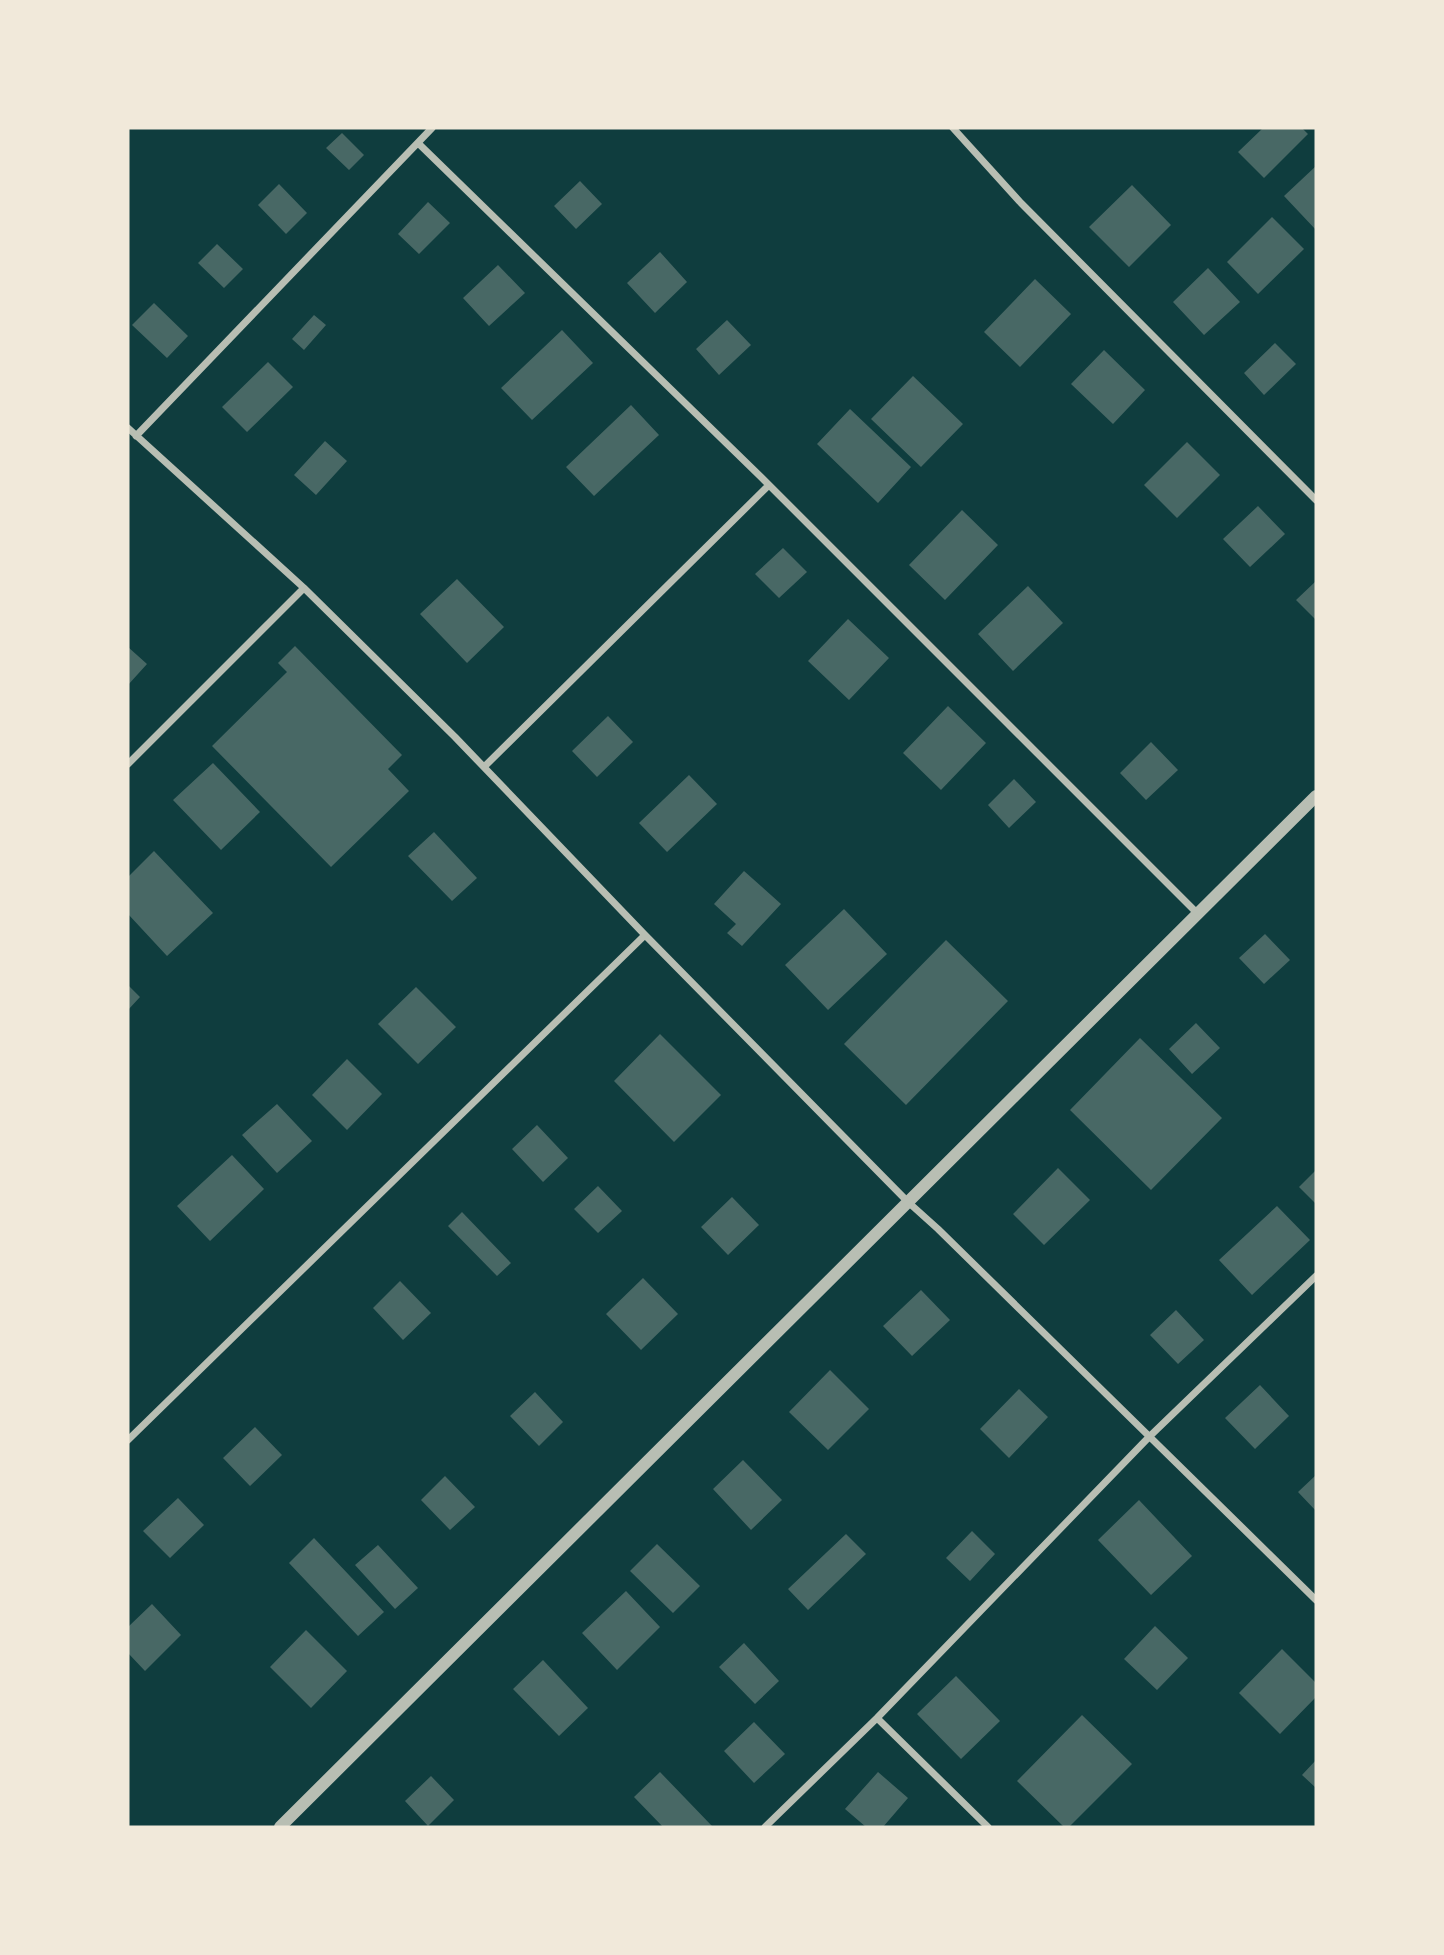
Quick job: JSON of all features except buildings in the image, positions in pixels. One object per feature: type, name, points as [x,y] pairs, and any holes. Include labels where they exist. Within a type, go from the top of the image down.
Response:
[{"type":"street","points":[[136,436],[432,128]]},
{"type":"street","points":[[953,128],[1021,203],[1316,500]]},
{"type":"street","points":[[418,142],[769,485],[1198,914]]},
{"type":"street","points":[[128,428],[304,588],[484,767],[908,1202],[1316,1600]]},
{"type":"street","points":[[484,767],[769,485]]},
{"type":"street","points":[[128,764],[304,588]]},
{"type":"street","points":[[280,1827],[1316,796]]},
{"type":"street","points":[[128,1440],[645,935]]},
{"type":"street","points":[[765,1827],[877,1717],[1149,1437],[1316,1276]]},
{"type":"street","points":[[877,1717],[988,1827]]}]
